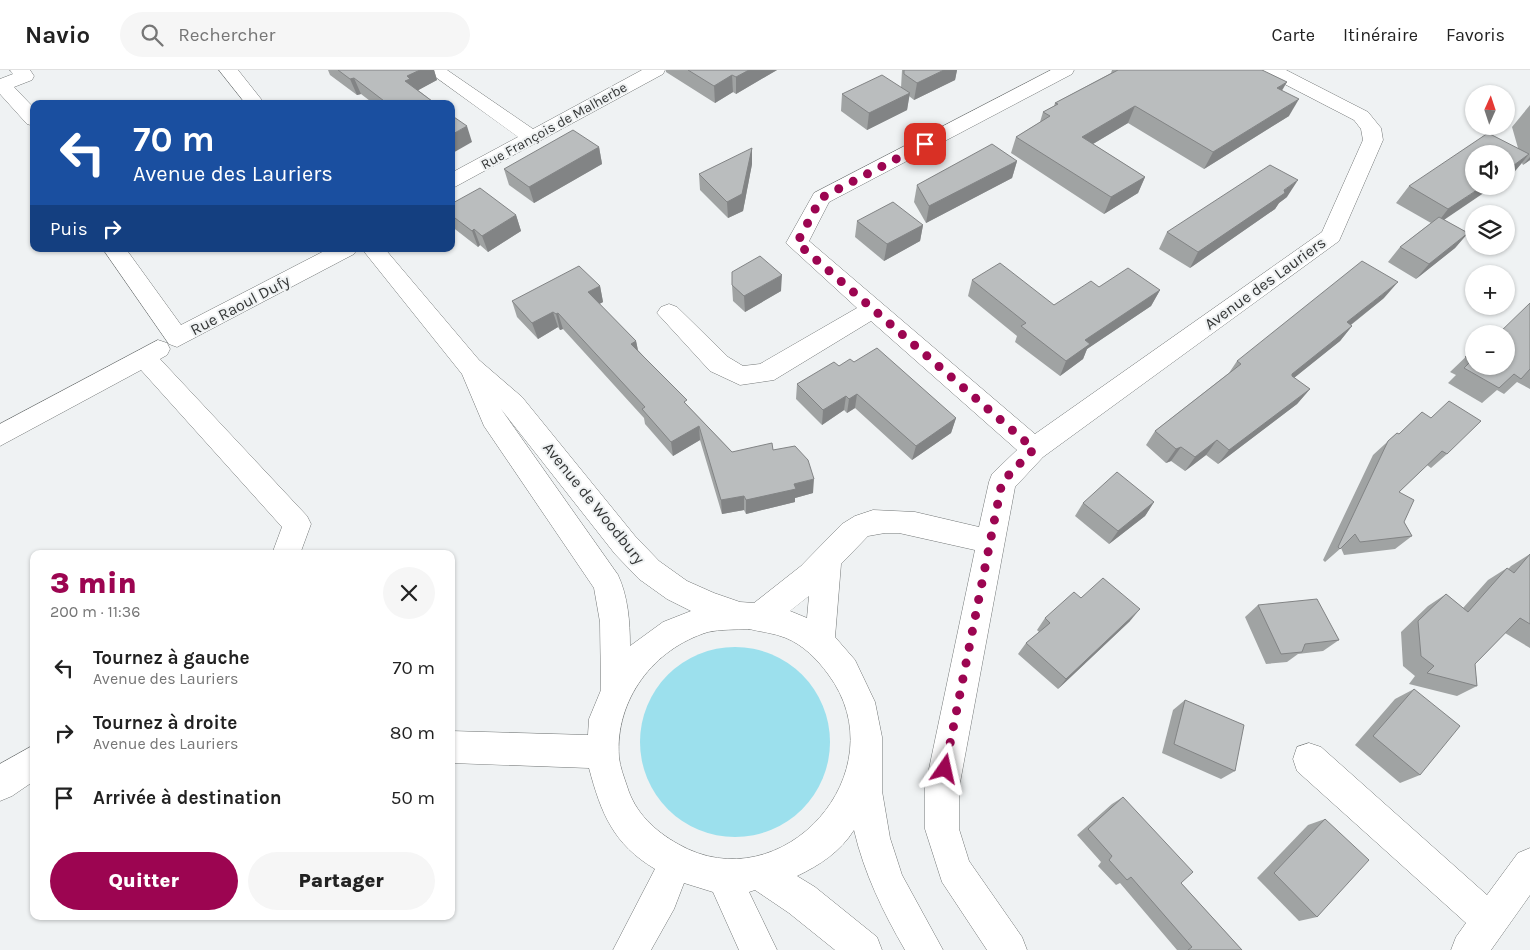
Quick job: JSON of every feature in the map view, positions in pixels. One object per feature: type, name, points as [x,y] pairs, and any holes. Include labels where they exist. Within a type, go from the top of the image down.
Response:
[{"type":"street","points":[[19,70],[24,76],[2,85],[30,116]]},
{"type":"street","points":[[228,70],[253,100]]},
{"type":"street","points":[[435,70],[532,138]]},
{"type":"street","name":"Rue François de Malherbe","points":[[455,180],[656,70]]},
{"type":"street","points":[[1034,449],[797,243],[821,198],[1065,70]]},
{"type":"street","name":"Avenue des Lauriers","points":[[1009,950],[954,870],[942,829],[942,788],[1002,482],[1034,449],[1331,236],[1373,140],[1371,128],[1361,116],[1272,70]]},
{"type":"street","name":"Rue Raoul Dufy","points":[[116,252],[177,338],[340,252]]},
{"type":"street","name":"Avenue de Woodbury","points":[[375,252],[470,367],[513,404],[625,546],[649,570],[677,590],[706,604],[791,626],[819,643],[838,662],[853,685],[863,711],[867,739],[864,768],[868,815],[886,878],[925,950]]},
{"type":"street","points":[[669,313],[720,364],[740,376],[766,373],[873,309]]},
{"type":"street","points":[[0,436],[177,338]]},
{"type":"street","points":[[144,357],[297,524],[287,550]]},
{"type":"street","name":"Avenue de Woodbury","points":[[470,367],[494,419],[608,584],[616,622],[616,689]]},
{"type":"street","points":[[747,615],[782,601],[827,560],[846,536],[872,522],[899,522],[990,542]]},
{"type":"street","points":[[819,643],[827,560]]},
{"type":"street","name":"Avenue de Woodbury","points":[[747,615],[707,617],[679,627],[654,642],[632,663],[616,689],[605,720],[602,752],[608,786],[623,817],[646,843],[675,862],[699,872],[723,875],[760,873],[797,859],[829,835],[851,804],[864,768]]},
{"type":"street","points":[[455,748],[602,752]]},
{"type":"street","points":[[1309,759],[1490,921]]},
{"type":"street","points":[[0,784],[30,764]]},
{"type":"street","points":[[631,950],[660,896],[675,862]]},
{"type":"street","points":[[1469,950],[1530,865]]},
{"type":"street","points":[[760,873],[802,900],[864,950]]},
{"type":"street","points":[[723,875],[759,950]]},
{"type":"shaded area","points":[[735,647],[754,649],[771,654],[788,663],[802,675],[814,689],[823,706],[828,723],[830,742],[828,761],[823,778],[814,795],[802,809],[788,821],[771,830],[754,835],[735,837],[716,835],[699,830],[682,821],[668,809],[656,795],[647,778],[642,761],[640,742],[642,723],[647,706],[656,689],[668,675],[682,663],[699,654],[716,649]]},
{"type":"building","points":[[338,70],[420,70],[407,76],[410,79],[405,81],[431,100],[383,100],[354,78],[350,79]]},
{"type":"building","points":[[688,70],[749,70],[736,77],[732,75],[714,86]]},
{"type":"building","points":[[904,70],[944,70],[917,83],[904,74]]},
{"type":"building","points":[[1118,70],[1262,70],[1287,82],[1277,88],[1299,99],[1213,152],[1135,106],[1082,137],[1145,177],[1111,197],[1016,137],[1050,116],[1043,112],[1058,104],[1055,103]]},
{"type":"building","points":[[882,75],[910,93],[869,113],[842,94]]},
{"type":"building","points":[[455,118],[467,126],[455,133]]},
{"type":"building","points":[[573,130],[599,147],[529,187],[504,169]]},
{"type":"building","points":[[1485,135],[1492,135],[1511,145],[1470,145]]},
{"type":"building","points":[[992,144],[1017,161],[929,206],[917,185]]},
{"type":"building","points":[[1515,147],[1529,154],[1515,164]]},
{"type":"building","points":[[752,148],[742,194],[727,202],[699,174]]},
{"type":"building","points":[[1465,148],[1465,195],[1469,195],[1448,209],[1409,186]]},
{"type":"building","points":[[1270,165],[1298,180],[1284,190],[1285,193],[1198,252],[1167,232]]},
{"type":"building","points":[[480,188],[516,215],[482,236],[455,218],[455,202]]},
{"type":"building","points":[[893,202],[923,225],[887,244],[857,221]]},
{"type":"building","points":[[1439,217],[1465,231],[1465,235],[1429,264],[1400,247]]},
{"type":"building","points":[[760,256],[782,275],[744,296],[732,285],[732,272]]},
{"type":"building","points":[[1362,261],[1398,282],[1347,322],[1352,326],[1292,374],[1292,376],[1310,389],[1229,450],[1217,440],[1195,457],[1181,447],[1176,449],[1155,431],[1241,364],[1237,361]]},
{"type":"building","points":[[1000,263],[1054,305],[1091,281],[1099,287],[1128,268],[1160,290],[1085,340],[1090,344],[1066,361],[1021,326],[1026,323],[972,280]]},
{"type":"building","points":[[579,266],[600,286],[588,292],[636,341],[631,344],[687,400],[684,402],[732,452],[772,443],[773,450],[795,446],[808,460],[814,479],[794,484],[796,489],[746,500],[744,496],[721,500],[699,426],[671,442],[642,409],[645,407],[558,313],[553,312],[532,323],[512,301]]},
{"type":"building","points":[[1530,303],[1530,369],[1521,379],[1515,375],[1515,325],[1507,325]]},
{"type":"building","points":[[877,348],[956,418],[916,446],[857,394],[849,399],[846,396],[823,410],[797,384],[834,362],[839,366],[850,359],[854,362]]},
{"type":"building","points":[[1476,375],[1513,375],[1499,388]]},
{"type":"building","points":[[1449,401],[1481,421],[1447,454],[1442,451],[1399,492],[1414,500],[1404,522],[1412,536],[1360,542],[1355,534],[1340,549],[1338,547],[1388,441],[1397,433],[1399,434],[1422,412],[1431,418]]},
{"type":"building","points":[[1117,472],[1154,502],[1118,531],[1083,503]]},
{"type":"building","points":[[1530,554],[1530,624],[1520,618],[1475,664],[1477,686],[1427,673],[1434,666],[1421,656],[1418,621],[1446,594],[1468,612],[1507,568],[1514,573]]},
{"type":"building","points":[[1103,578],[1140,609],[1066,679],[1026,643],[1050,623],[1045,618],[1074,592],[1081,598]]},
{"type":"building","points":[[1317,599],[1339,640],[1305,644],[1302,652],[1281,654],[1258,605]]},
{"type":"building","points":[[1414,689],[1460,726],[1420,775],[1373,736]]},
{"type":"building","points":[[1185,700],[1244,725],[1235,771],[1174,744]]},
{"type":"building","points":[[1123,797],[1193,872],[1181,883],[1242,950],[1188,950],[1192,947],[1131,877],[1127,880],[1109,860],[1112,856],[1088,829]]},
{"type":"building","points":[[1325,819],[1369,860],[1317,917],[1274,873]]},
{"type":"route","points":[[925,144],[821,198],[797,243],[1034,449],[1002,482],[945,769]]}]
